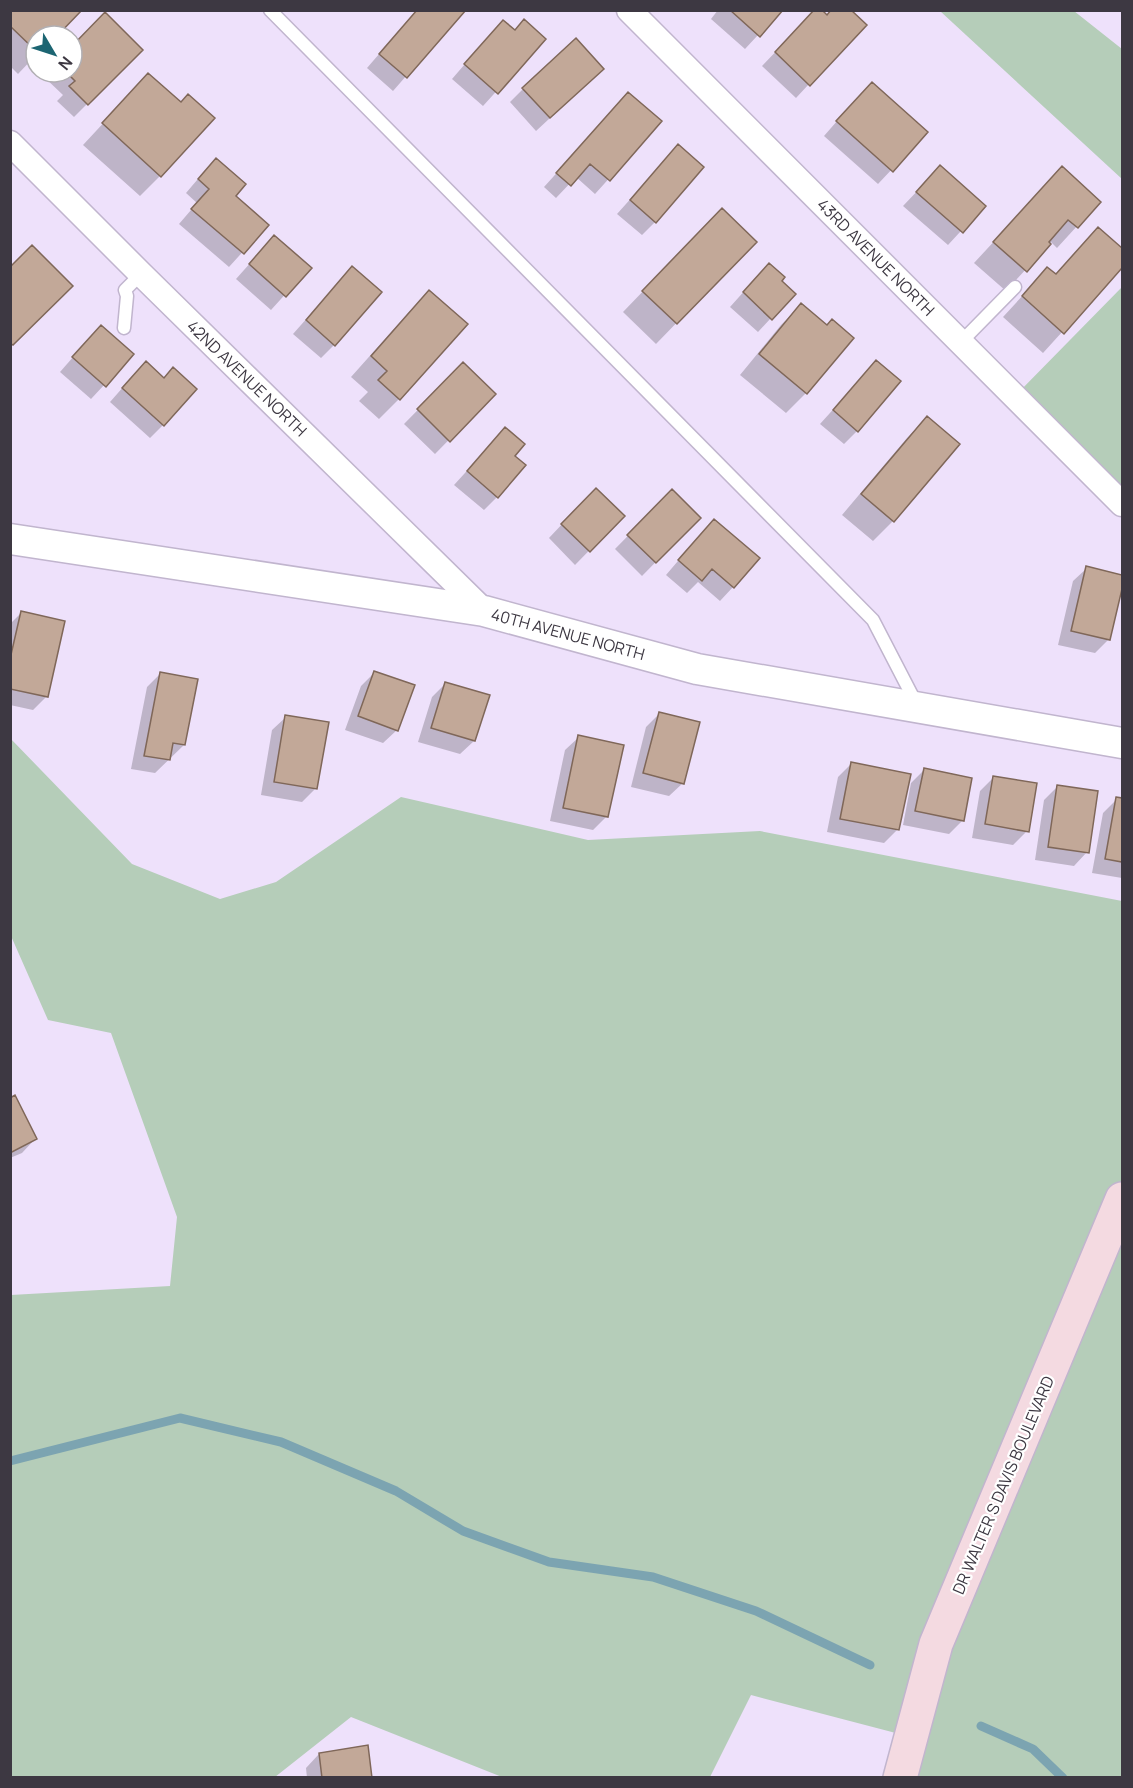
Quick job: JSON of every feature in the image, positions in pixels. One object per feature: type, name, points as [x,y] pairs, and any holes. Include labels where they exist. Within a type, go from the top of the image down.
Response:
[{"type":"main road","name":"DR WALTER S DAVIS BOULEVARD","points":[[900,1778],[936,1644],[1122,1199]]},
{"type":"street","name":"43RD AVENUE NORTH","points":[[629,10],[1122,504]]},
{"type":"street","name":"42ND AVENUE NORTH","points":[[10,143],[484,611]]},
{"type":"street","name":"40TH AVENUE NORTH","points":[[10,539],[484,611],[697,669],[1122,743]]},
{"type":"lane","points":[[270,10],[873,620],[918,707]]},
{"type":"lane","points":[[123,328],[127,297],[125,290],[141,274]]},
{"type":"lane","points":[[961,342],[1015,287]]},
{"type":"green space","points":[[940,11],[1074,11],[1122,49],[1122,179]]},
{"type":"green space","points":[[1122,287],[1122,504],[1015,396]]},
{"type":"green space","points":[[10,738],[132,864],[220,899],[276,882],[401,797],[588,840],[760,831],[1122,901],[1122,1199],[1104,1245],[1122,1247],[1122,1777],[900,1777],[911,1737],[751,1695],[710,1777],[502,1777],[351,1717],[275,1777],[11,1777],[11,1295],[170,1286],[177,1217],[111,1033],[48,1020],[11,936]]},
{"type":"building","points":[[10,10],[82,10],[69,24],[24,24],[24,39],[10,26]]},
{"type":"building","points":[[417,10],[466,10],[407,78],[379,54]]},
{"type":"building","points":[[730,10],[783,10],[760,37]]},
{"type":"building","points":[[814,10],[822,10],[827,15],[831,10],[851,10],[867,25],[810,86],[775,52]]},
{"type":"building","points":[[105,12],[143,50],[88,105],[69,86],[84,84],[84,34]]},
{"type":"building","points":[[524,19],[546,39],[498,94],[464,64],[503,20],[515,30]]},
{"type":"building","points":[[576,38],[604,69],[550,118],[522,88]]},
{"type":"building","points":[[148,73],[181,102],[188,94],[215,118],[161,177],[102,123]]},
{"type":"building","points":[[872,82],[928,132],[893,172],[836,121]]},
{"type":"building","points":[[628,92],[662,121],[610,181],[590,164],[571,186],[556,173]]},
{"type":"building","points":[[678,144],[704,167],[656,223],[630,200]]},
{"type":"building","points":[[216,158],[246,184],[236,196],[269,225],[244,254],[191,209],[209,189],[198,179]]},
{"type":"building","points":[[940,165],[986,206],[963,233],[916,192]]},
{"type":"building","points":[[1062,166],[1101,202],[1078,228],[1068,220],[1027,272],[993,242]]},
{"type":"building","points":[[722,208],[757,242],[677,324],[642,291]]},
{"type":"building","points":[[1098,227],[1122,248],[1122,268],[1064,334],[1022,296],[1047,267],[1056,274]]},
{"type":"building","points":[[274,235],[312,268],[286,297],[249,264]]},
{"type":"building","points":[[32,245],[73,286],[13,345],[10,343],[10,267]]},
{"type":"building","points":[[769,263],[785,277],[782,281],[796,294],[772,320],[743,292]]},
{"type":"building","points":[[352,266],[382,292],[335,346],[306,320]]},
{"type":"building","points":[[429,290],[468,324],[400,400],[378,380],[387,371],[371,356]]},
{"type":"building","points":[[801,303],[827,325],[832,319],[854,338],[807,394],[759,354]]},
{"type":"building","points":[[101,325],[134,354],[106,387],[72,357]]},
{"type":"building","points":[[876,360],[901,381],[858,432],[833,410]]},
{"type":"building","points":[[146,361],[164,378],[173,367],[197,389],[164,426],[122,388]]},
{"type":"building","points":[[463,362],[496,394],[450,442],[417,409]]},
{"type":"building","points":[[927,416],[960,444],[894,522],[861,494]]},
{"type":"building","points":[[505,427],[525,444],[515,456],[526,465],[498,498],[467,471]]},
{"type":"building","points":[[596,488],[625,516],[590,552],[561,524]]},
{"type":"building","points":[[672,489],[701,518],[656,563],[627,535]]},
{"type":"building","points":[[714,519],[760,558],[734,588],[712,569],[702,581],[678,560]]},
{"type":"building","points":[[1086,566],[1122,575],[1122,589],[1110,640],[1071,631]]},
{"type":"building","points":[[21,611],[65,621],[48,697],[10,689],[10,659]]},
{"type":"building","points":[[374,671],[415,685],[398,731],[358,716]]},
{"type":"building","points":[[160,672],[198,679],[185,745],[173,743],[170,760],[144,756]]},
{"type":"building","points":[[445,682],[490,695],[475,741],[431,728]]},
{"type":"building","points":[[659,712],[700,722],[684,784],[643,773]]},
{"type":"building","points":[[285,715],[329,722],[317,789],[274,782]]},
{"type":"building","points":[[578,735],[624,745],[608,817],[563,808]]},
{"type":"building","points":[[851,762],[911,774],[899,830],[840,819]]},
{"type":"building","points":[[924,768],[972,778],[964,821],[915,811]]},
{"type":"building","points":[[993,776],[1037,783],[1029,832],[985,824]]},
{"type":"building","points":[[1057,785],[1098,791],[1089,853],[1048,847]]},
{"type":"building","points":[[1116,797],[1122,798],[1122,862],[1105,859]]},
{"type":"building","points":[[15,1095],[37,1139],[10,1153],[10,1098]]},
{"type":"building","points":[[368,1745],[372,1778],[322,1778],[319,1753]]},
{"type":"waterway","points":[[10,1461],[180,1418],[281,1442],[396,1491],[463,1531],[549,1562],[653,1577],[756,1611],[870,1665]]},
{"type":"waterway","points":[[981,1726],[1033,1749],[1063,1778]]}]
